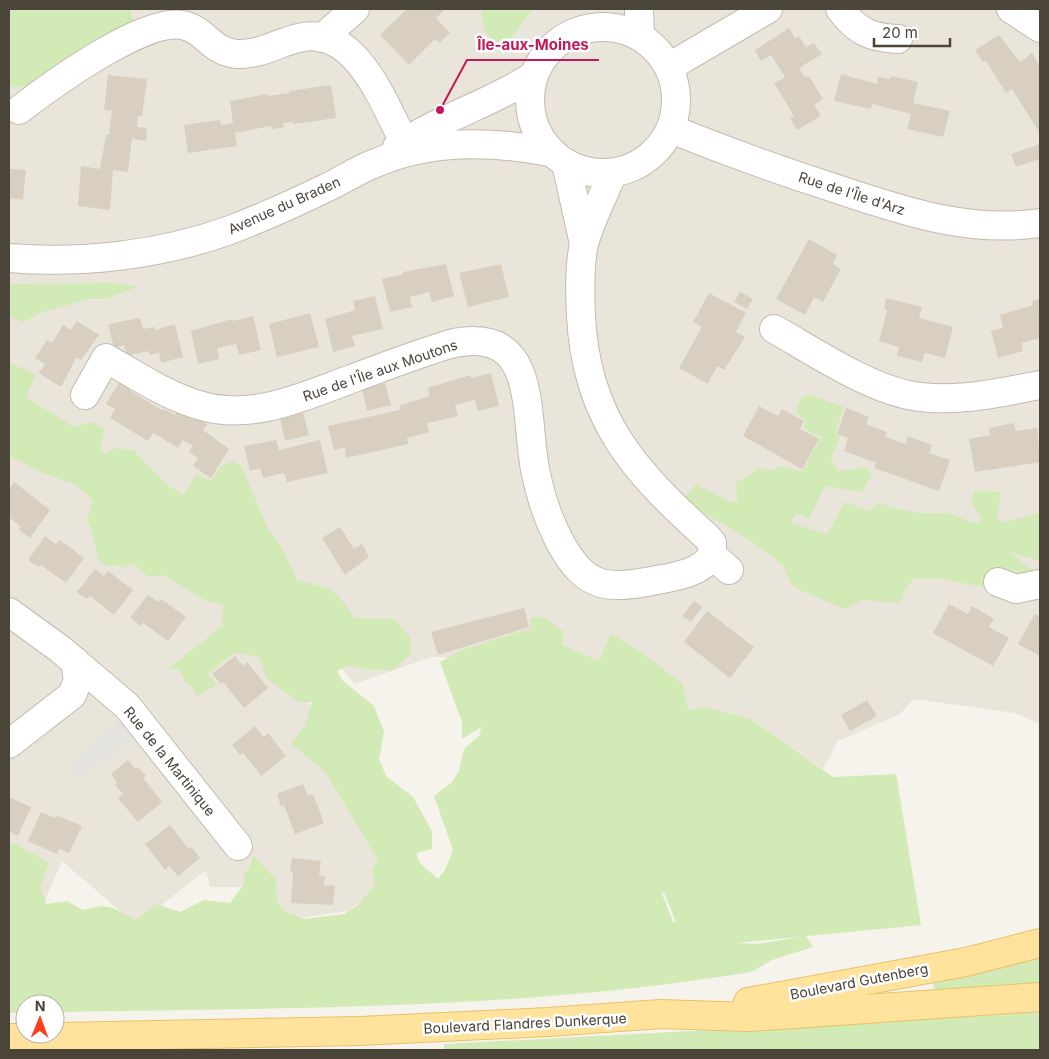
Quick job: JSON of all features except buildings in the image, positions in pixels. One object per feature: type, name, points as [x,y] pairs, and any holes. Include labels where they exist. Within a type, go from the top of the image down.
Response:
[{"type":"main road","name":"Boulevard Gutenberg","points":[[676,1015],[966,962],[1040,942]]},
{"type":"main road","name":"Boulevard Flandres Dunkerque","points":[[9,1038],[360,1031],[548,1022],[662,1014],[749,1017],[1040,997]]},
{"type":"street","points":[[322,38],[355,9]]},
{"type":"street","points":[[639,9],[640,36]]},
{"type":"street","points":[[669,68],[768,9]]},
{"type":"street","points":[[840,9],[860,31],[880,38],[898,39]]},
{"type":"street","points":[[1011,9],[1040,28]]},
{"type":"street","points":[[558,158],[581,170],[613,173],[631,168],[647,158],[660,146],[671,129],[677,98],[675,83],[669,68],[657,50],[640,36],[589,18],[562,38],[544,55],[533,76],[529,95],[530,114],[537,132],[558,158],[584,244]]},
{"type":"street","points":[[19,110],[66,76],[115,46],[153,28],[172,24],[192,28],[218,49],[229,53],[247,54],[264,51],[301,37],[322,38],[341,44],[356,59],[378,90],[404,142]]},
{"type":"street","name":"Avenue du Braden","points":[[9,258],[58,259],[109,256],[179,245],[227,231],[278,211],[378,161],[404,142],[512,90],[533,76]]},
{"type":"street","name":"Rue de l'Île d'Arz","points":[[671,129],[803,178],[926,217],[991,225],[1040,223]]},
{"type":"street","name":"Avenue du Braden","points":[[378,161],[413,151],[463,143],[506,145],[558,158]]},
{"type":"street","points":[[584,244],[613,173]]},
{"type":"street","name":"Rue de l'Île aux Moutons","points":[[84,395],[106,358],[179,398],[203,406],[230,411],[248,410],[287,402],[450,344],[467,340],[492,343],[502,348],[518,365],[527,398],[534,467],[540,496],[553,528],[578,570],[587,578],[605,585],[646,582],[689,572],[709,561],[721,562],[707,537],[654,488],[628,457],[614,435],[604,414],[589,371],[583,340],[580,288],[584,244]]},
{"type":"street","points":[[774,329],[872,382],[907,395],[942,399],[967,397],[1040,385]]},
{"type":"street","points":[[998,582],[1016,589],[1040,584]]},
{"type":"street","name":"Rue de la Martinique","points":[[9,612],[75,661],[115,695],[136,716],[238,846]]},
{"type":"street","points":[[9,744],[72,695],[78,680],[75,661]]},
{"type":"shaded area","points":[[9,9],[1040,9],[1040,724],[1015,713],[914,699],[900,714],[838,741],[823,769],[751,719],[688,710],[634,647],[611,634],[600,661],[431,657],[355,684],[323,646],[9,398]]},
{"type":"shaded area","points":[[9,449],[83,486],[263,627],[296,679],[402,869],[348,911],[246,926],[252,887],[210,887],[206,870],[136,925],[62,861],[36,922],[9,922]]},
{"type":"shaded area","points":[[124,718],[136,734],[80,777],[70,765]]},
{"type":"green space","points":[[9,9],[129,9],[134,21],[63,89],[55,102],[22,86],[9,87]]},
{"type":"green space","points":[[481,9],[533,9],[512,37],[497,46],[485,31]]},
{"type":"green space","points":[[116,283],[137,287],[104,299],[90,299],[42,312],[23,322],[9,316],[9,284]]},
{"type":"green space","points":[[9,363],[36,374],[26,397],[74,427],[91,422],[105,429],[100,447],[105,454],[115,448],[133,450],[167,485],[184,495],[196,474],[210,481],[221,466],[234,461],[241,466],[268,529],[282,548],[297,580],[330,589],[339,596],[355,618],[395,619],[410,638],[411,653],[394,670],[370,670],[349,666],[337,671],[342,680],[374,706],[384,732],[379,759],[386,776],[413,797],[432,831],[432,849],[416,853],[420,863],[438,879],[445,870],[453,850],[434,796],[451,783],[459,771],[464,749],[480,735],[481,727],[462,739],[462,722],[440,662],[462,650],[531,628],[530,618],[544,617],[564,632],[562,645],[599,661],[611,634],[634,647],[683,684],[688,710],[704,707],[751,719],[833,777],[896,774],[921,925],[806,936],[813,947],[772,960],[751,972],[578,994],[404,1005],[65,1012],[65,994],[15,994],[15,1013],[9,1013],[9,845],[14,843],[49,863],[40,887],[46,904],[67,901],[83,910],[102,906],[113,908],[136,920],[156,904],[180,912],[204,900],[230,903],[244,884],[244,872],[249,869],[253,855],[276,880],[277,902],[286,912],[304,919],[344,914],[359,904],[375,884],[372,870],[378,860],[326,773],[291,743],[305,726],[312,702],[299,702],[266,678],[259,657],[234,653],[208,673],[217,685],[196,697],[193,688],[186,683],[179,670],[169,668],[222,626],[223,604],[208,602],[163,575],[149,577],[132,563],[123,568],[114,565],[106,566],[98,559],[93,535],[87,519],[93,500],[76,485],[43,473],[11,457],[9,459]],"holes":[[[664,892],[676,922],[673,922],[662,894]],[[803,936],[758,944],[736,943]]]},
{"type":"green space","points":[[810,395],[844,407],[835,433],[840,437],[831,458],[838,471],[865,467],[872,474],[862,492],[825,486],[809,519],[796,513],[791,523],[827,534],[845,502],[870,511],[879,502],[897,509],[921,513],[948,513],[976,524],[981,519],[972,503],[974,491],[1001,492],[997,520],[1007,522],[1040,512],[1040,562],[1008,551],[1040,576],[996,590],[944,579],[914,578],[904,591],[900,603],[863,600],[844,609],[800,590],[790,583],[783,565],[745,537],[689,504],[685,498],[696,484],[730,502],[738,500],[735,483],[760,468],[773,471],[780,466],[802,471],[821,438],[803,428],[807,421],[796,413],[797,406],[802,397]]},
{"type":"green space","points":[[1040,952],[1040,988],[934,992],[933,978]]},
{"type":"green space","points":[[1040,1008],[1040,1050],[444,1050],[444,1044],[748,1028]]},
{"type":"place","name":"Île-aux-Moines","points":[[440,110]]}]
